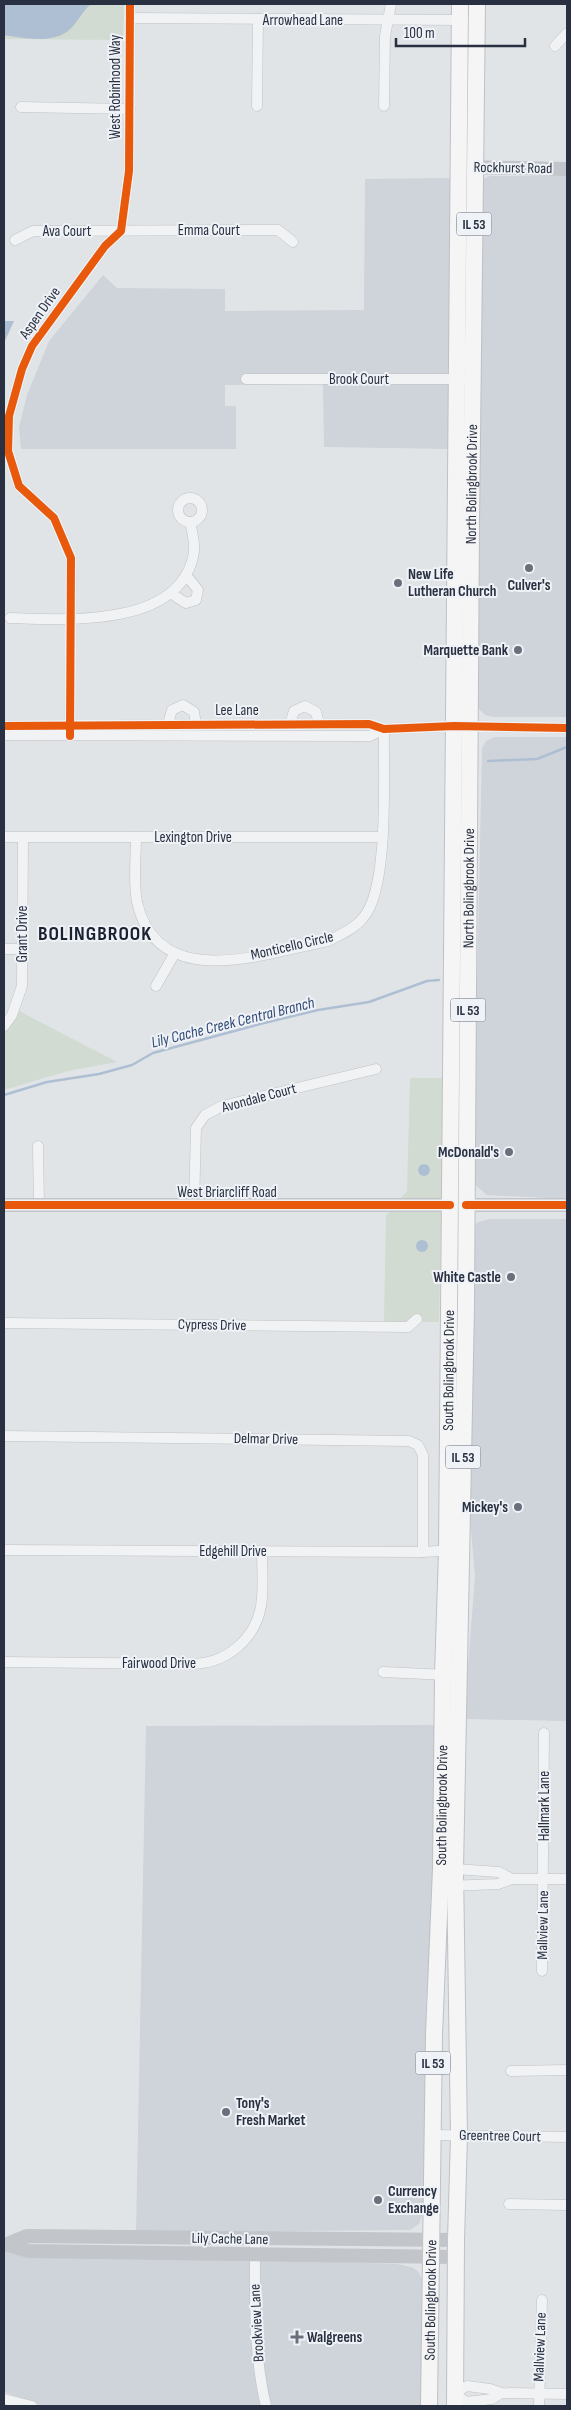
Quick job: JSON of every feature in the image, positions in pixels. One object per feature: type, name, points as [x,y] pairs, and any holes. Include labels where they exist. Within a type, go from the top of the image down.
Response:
[{"type":"main road","name":"North Bolingbrook Drive","points":[[458,1205],[467,167],[460,12]]},
{"type":"main road","name":"North Bolingbrook Drive","points":[[467,167],[477,12]]},
{"type":"main road","name":"South Bolingbrook Drive","points":[[455,2399],[459,2136],[448,1886],[458,1205]]},
{"type":"main road","name":"South Bolingbrook Drive","points":[[429,2406],[434,2034],[448,1886],[455,1869],[451,1675]]},
{"type":"street","name":"West Robinhood Way","points":[[121,231],[129,171],[130,4]]},
{"type":"street","points":[[384,106],[385,36],[392,4]]},
{"type":"street","name":"Arrowhead Lane","points":[[129,18],[389,20],[460,12],[477,12]]},
{"type":"street","points":[[257,106],[258,19]]},
{"type":"street","points":[[555,46],[567,33]]},
{"type":"street","points":[[21,107],[130,109]]},
{"type":"street","name":"Rockhurst Road","points":[[467,167],[567,168]]},
{"type":"street","name":"Emma Court","points":[[121,231],[278,230],[294,242]]},
{"type":"street","name":"Ava Court","points":[[14,240],[33,231],[121,231]]},
{"type":"street","name":"Aspen Drive","points":[[70,736],[71,558],[54,518],[19,486],[8,450],[9,416],[19,378],[32,346],[105,246],[121,231]]},
{"type":"street","name":"Brook Court","points":[[246,380],[465,379]]},
{"type":"street","points":[[10,618],[71,620],[119,614],[164,599],[172,594],[186,575],[194,550],[190,522]]},
{"type":"street","points":[[172,594],[186,603],[196,600],[198,590],[186,575]]},
{"type":"street","name":"Lee Lane","points":[[168,724],[172,710],[183,705],[194,712],[196,724]]},
{"type":"street","points":[[290,724],[294,710],[305,706],[316,712],[319,724]]},
{"type":"street","name":"Lee Lane","points":[[4,726],[70,724],[369,724],[384,729],[462,726],[567,728]]},
{"type":"street","name":"Lee Lane","points":[[4,735],[370,736],[384,729]]},
{"type":"street","name":"Monticello Circle","points":[[136,838],[135,884],[138,903],[150,933],[175,953],[187,959],[213,962],[328,941],[342,934],[364,917],[371,906],[379,880],[382,837],[384,729]]},
{"type":"street","name":"Lexington Drive","points":[[4,837],[382,837]]},
{"type":"street","name":"Grant Drive","points":[[4,1026],[12,1015],[22,986],[23,838]]},
{"type":"street","points":[[4,949],[22,949]]},
{"type":"street","points":[[156,986],[175,953]]},
{"type":"street","name":"Avondale Court","points":[[194,1206],[196,1128],[205,1115],[222,1106],[376,1069]]},
{"type":"street","points":[[38,1146],[39,1205]]},
{"type":"street","name":"West Briarcliff Road","points":[[4,1205],[567,1205]]},
{"type":"street","name":"Cypress Drive","points":[[4,1323],[408,1327],[417,1319]]},
{"type":"street","name":"Delmar Drive","points":[[4,1436],[408,1441],[418,1445],[423,1455],[423,1552]]},
{"type":"street","name":"Edgehill Drive","points":[[4,1550],[423,1552],[454,1550]]},
{"type":"street","name":"Fairwood Drive","points":[[4,1662],[192,1664],[217,1660],[242,1644],[256,1622],[262,1594],[262,1552]]},
{"type":"street","points":[[383,1672],[451,1675]]},
{"type":"street","name":"Hallmark Lane","points":[[543,1878],[544,1733]]},
{"type":"street","points":[[455,1869],[499,1872],[512,1878]]},
{"type":"street","points":[[448,1886],[498,1884],[512,1878],[567,1879]]},
{"type":"street","name":"Mallview Lane","points":[[542,1970],[543,1878]]},
{"type":"street","points":[[511,2071],[567,2070]]},
{"type":"street","name":"Greentree Court","points":[[433,2135],[567,2137]]},
{"type":"street","points":[[509,2204],[567,2205]]},
{"type":"street","name":"Lily Cache Lane","points":[[5,2244],[27,2236],[456,2240]]},
{"type":"street","name":"Brookview Lane","points":[[255,2239],[255,2317],[259,2373],[266,2406]]},
{"type":"street","name":"Lily Cache Lane","points":[[5,2244],[29,2251],[456,2257]]},
{"type":"street","name":"Mallview Lane","points":[[539,2406],[542,2300]]},
{"type":"street","points":[[501,2393],[492,2399],[466,2402],[455,2399],[467,2386],[477,2386],[501,2393],[567,2394]]},
{"type":"street","points":[[4,2399],[32,2406]]},
{"type":"shaded area","points":[[4,4],[124,4],[123,40],[4,39]]},
{"type":"shaded area","points":[[490,176],[567,176],[567,717],[493,717],[485,715],[479,709],[477,701],[481,186],[483,179]]},
{"type":"shaded area","points":[[452,178],[451,449],[324,447],[323,384],[225,385],[225,406],[236,406],[236,449],[21,449],[19,427],[27,395],[49,341],[103,275],[117,288],[225,289],[225,311],[364,310],[365,179]]},
{"type":"shaded area","points":[[495,737],[567,737],[567,1199],[487,1195],[473,1183],[482,748],[486,741]]},
{"type":"shaded area","points":[[19,1011],[117,1062],[68,1071],[4,1090],[4,1034]]},
{"type":"shaded area","points":[[410,1078],[444,1078],[439,1322],[384,1322],[386,1216],[407,1191]]},
{"type":"shaded area","points":[[489,1219],[567,1219],[567,1721],[464,1719],[475,1576],[470,1518],[471,1231],[476,1223]]},
{"type":"shaded area","points":[[435,1725],[433,1895],[426,2008],[424,2210],[419,2224],[410,2230],[136,2232],[146,1726]]},
{"type":"shaded area","points":[[4,2250],[397,2264],[411,2267],[418,2271],[422,2279],[421,2406],[43,2406],[4,2392]]},
{"type":"water","points":[[4,4],[91,4],[68,31],[53,38],[37,39],[4,35]]},
{"type":"water","points":[[4,321],[14,321],[4,343]]},
{"type":"water","points":[[422,1164],[426,1164],[430,1170],[426,1176],[422,1176],[418,1172],[418,1168]]},
{"type":"water","points":[[422,1240],[428,1246],[422,1252],[416,1246]]},
{"type":"waterway","points":[[488,761],[537,759],[567,747]]},
{"type":"waterway","name":"Lily Cache Creek Central Branch","points":[[4,1095],[47,1082],[99,1074],[132,1065],[153,1053],[318,1010],[369,1002],[427,981],[439,980]]},
{"type":"cycle path","points":[[70,736],[71,558],[54,518],[19,486],[8,451],[9,416],[22,369],[32,346],[105,246],[121,231],[129,171],[130,4]]},
{"type":"cycle path","points":[[4,726],[369,724],[384,729],[454,726],[567,728]]},
{"type":"cycle path","points":[[4,1205],[450,1205]]},
{"type":"cycle path","points":[[466,1205],[567,1205]]},
{"type":"place","name":"Culver's","points":[[529,568]]},
{"type":"place","name":"New Life Lutheran Church","points":[[398,583]]},
{"type":"place","name":"Marquette Bank","points":[[518,650]]},
{"type":"place","name":"McDonald's","points":[[509,1152]]},
{"type":"place","name":"White Castle","points":[[511,1277]]},
{"type":"place","name":"Mickey's","points":[[518,1507]]},
{"type":"place","name":"Tony's Fresh Market","points":[[226,2112]]},
{"type":"place","name":"Currency Exchange","points":[[378,2200]]},
{"type":"place","name":"Walgreens","points":[[297,2337]]},
{"type":"district","name":"BOLINGBROOK","points":[[95,934]]}]
